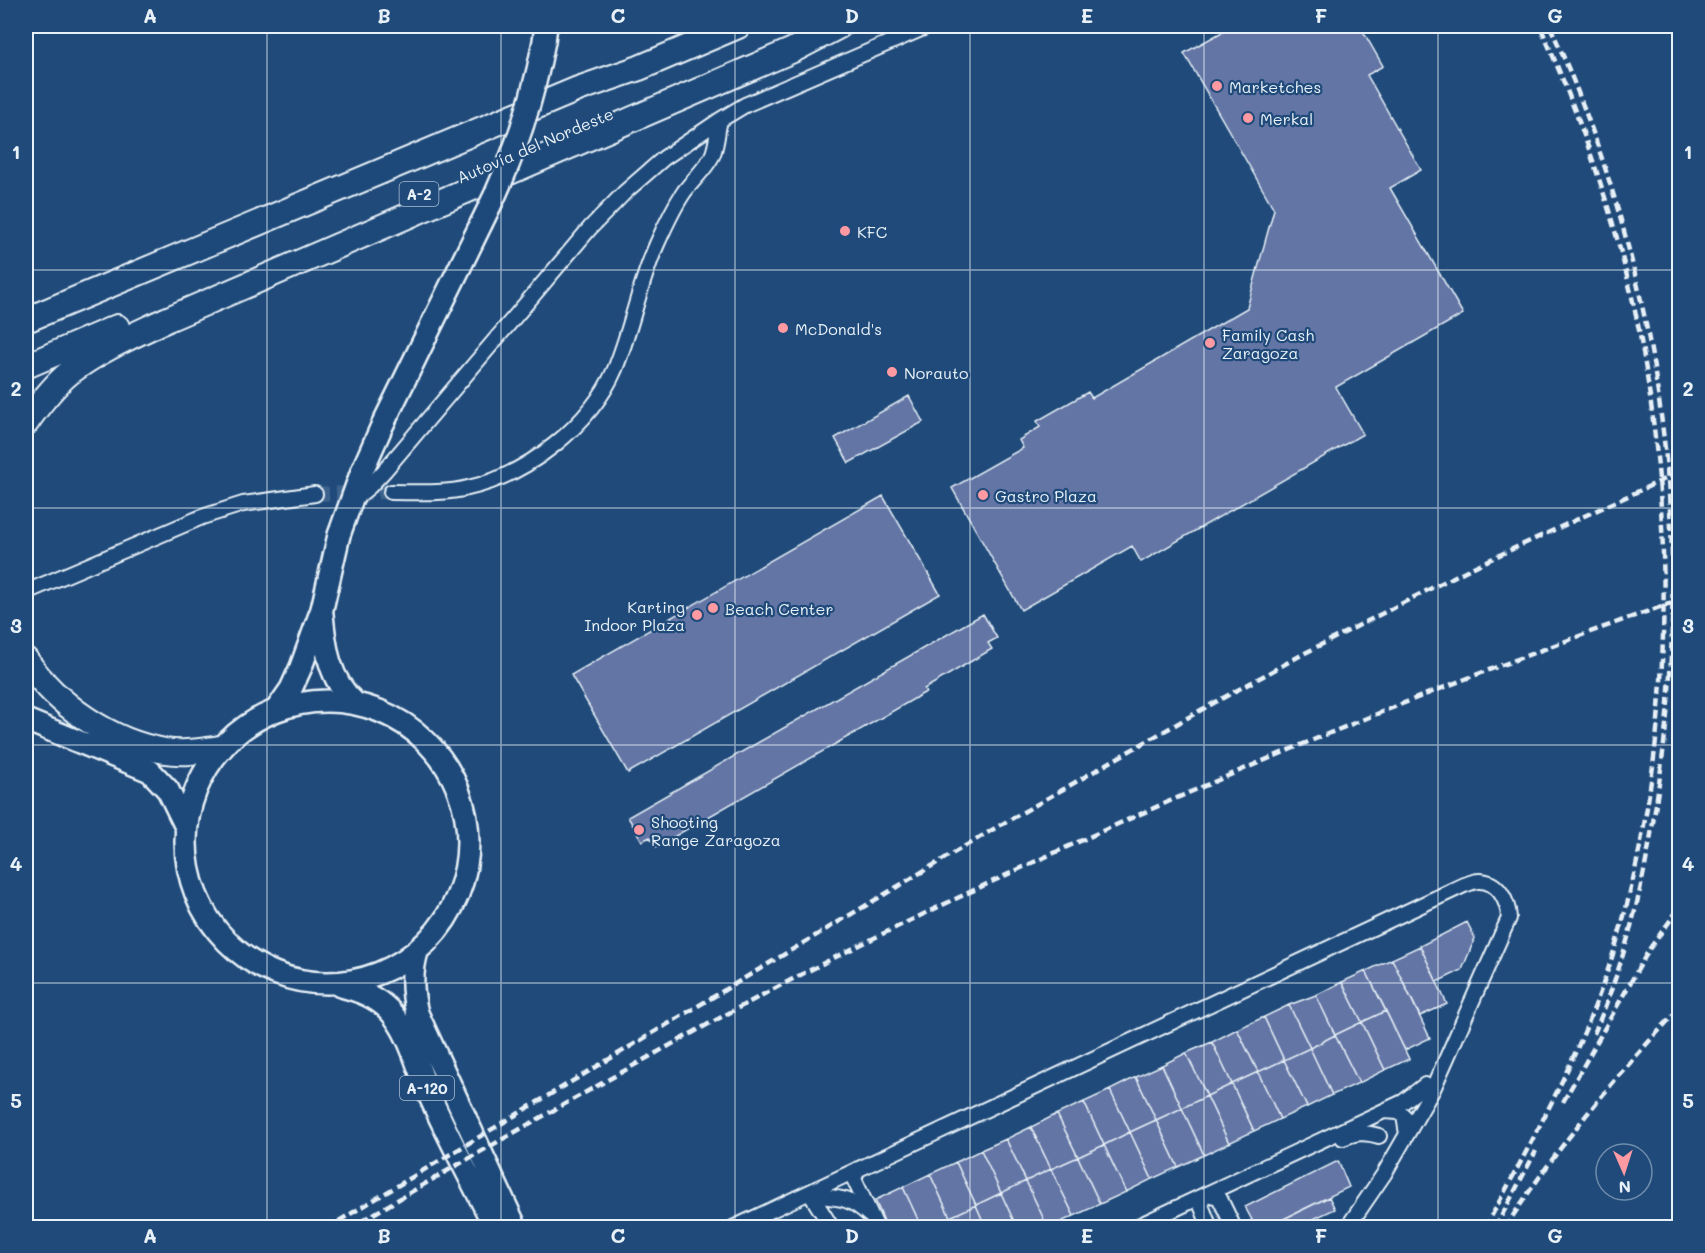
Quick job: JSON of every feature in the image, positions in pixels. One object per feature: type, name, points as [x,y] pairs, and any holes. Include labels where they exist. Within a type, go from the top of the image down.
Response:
[{"type":"highway","points":[[578,89],[632,54],[696,26]]},
{"type":"highway","name":"Autovía del Nordeste","points":[[26,320],[578,89],[639,68],[738,26]]},
{"type":"highway","name":"Autovía del Nordeste","points":[[26,366],[431,189],[814,26]]},
{"type":"highway","points":[[26,423],[40,403],[68,374],[97,354],[168,319],[771,60],[839,26]]},
{"type":"highway","points":[[26,660],[57,696],[76,711],[94,723],[134,742],[166,751],[182,752],[220,748]]},
{"type":"main road","points":[[277,709],[291,689],[301,667],[322,609],[336,545],[350,502],[381,428],[507,170],[524,124],[538,72],[545,33]]},
{"type":"main road","points":[[322,609],[331,668],[341,689],[355,703]]},
{"type":"main road","points":[[329,700],[355,703],[383,712],[409,726],[441,758],[462,798],[469,840],[468,861],[456,902],[446,920],[417,952],[376,976],[352,982],[328,982],[302,978],[259,965],[228,945],[210,925],[195,894],[189,869],[186,827],[189,806],[198,782],[220,748],[246,725],[277,709],[303,702],[329,700]]},
{"type":"main road","points":[[26,720],[150,771],[168,790],[186,827]]},
{"type":"main road","name":"A-120","points":[[417,952],[413,999],[417,1013],[516,1227]]},
{"type":"main road","name":"A-120","points":[[328,982],[368,994],[390,1011],[399,1024],[429,1094],[495,1227]]},
{"type":"street","points":[[350,502],[385,470],[590,228],[618,199],[664,158],[745,105],[928,26]]},
{"type":"street","points":[[391,492],[466,489],[495,481],[518,470],[568,433],[598,399],[614,371],[646,271],[660,237],[683,193],[713,155],[720,120]]},
{"type":"street","points":[[26,592],[202,517],[243,504],[315,494]]},
{"type":"street","points":[[750,1227],[1464,885],[1479,881],[1491,884],[1501,892],[1508,905],[1509,918],[1433,1089],[1338,1227]]},
{"type":"street","points":[[733,1227],[858,1175],[1455,897],[1477,889],[1486,892],[1494,898],[1500,908],[1500,921],[1384,1174],[1347,1227]]},
{"type":"street","points":[[1154,1227],[1207,1198],[1403,1102],[1425,1085]]},
{"type":"street","points":[[1383,1111],[1398,1112],[1404,1116],[1406,1128]]},
{"type":"street","points":[[1378,1136],[1375,1126],[1376,1119],[1383,1111]]},
{"type":"street","points":[[1134,1227],[1207,1198],[1353,1133],[1378,1136],[1385,1141],[1389,1152]]},
{"type":"street","points":[[858,1175],[875,1222]]},
{"type":"street","points":[[858,1175],[886,1227]]},
{"type":"street","points":[[815,1197],[844,1198],[859,1205],[875,1222]]},
{"type":"street","points":[[815,1197],[830,1227]]},
{"type":"street","points":[[1207,1198],[1210,1227]]},
{"type":"street","points":[[1207,1198],[1233,1227]]},
{"type":"building","points":[[1233,26],[1360,26],[1383,66],[1367,75],[1421,170],[1390,188],[1463,314],[1336,387],[1363,434],[1141,562],[1132,546],[1021,610],[952,488],[1023,448],[1019,440],[1040,427],[1037,421],[1088,392],[1092,398],[1247,308],[1274,209],[1184,53]]},
{"type":"building","points":[[909,396],[923,422],[849,463],[835,438]]},
{"type":"building","points":[[883,496],[940,594],[628,773],[571,675]]},
{"type":"building","points":[[983,614],[997,638],[988,643],[992,649],[924,689],[926,692],[656,847],[650,837],[642,841],[628,817]]},
{"type":"building","points":[[1467,922],[1475,938],[1462,970],[1437,982],[1420,946]]},
{"type":"building","points":[[1420,946],[1447,1004],[1420,1016],[1392,959]]},
{"type":"building","points":[[1392,959],[1430,1038],[1405,1050],[1366,971]]},
{"type":"building","points":[[1366,971],[1386,1011],[1362,1022],[1342,982]]},
{"type":"building","points":[[1342,982],[1362,1022],[1335,1035],[1316,995]]},
{"type":"building","points":[[1316,995],[1335,1035],[1310,1048],[1289,1005]]},
{"type":"building","points":[[1289,1005],[1310,1048],[1284,1060],[1264,1017]]},
{"type":"building","points":[[1386,1011],[1409,1059],[1385,1070],[1362,1022]]},
{"type":"building","points":[[1264,1017],[1284,1060],[1258,1072],[1237,1029]]},
{"type":"building","points":[[1362,1022],[1385,1070],[1359,1083],[1335,1035]]},
{"type":"building","points":[[1237,1029],[1258,1072],[1232,1084],[1212,1042]]},
{"type":"building","points":[[1335,1035],[1359,1083],[1332,1095],[1310,1048]]},
{"type":"building","points":[[1212,1042],[1232,1084],[1207,1096],[1186,1053]]},
{"type":"building","points":[[1310,1048],[1332,1095],[1307,1107],[1284,1060]]},
{"type":"building","points":[[1186,1053],[1207,1096],[1182,1108],[1162,1065]]},
{"type":"building","points":[[1284,1060],[1307,1107],[1280,1119],[1258,1072]]},
{"type":"building","points":[[1162,1065],[1182,1108],[1156,1120],[1136,1077]]},
{"type":"building","points":[[1258,1072],[1280,1119],[1254,1131],[1232,1084]]},
{"type":"building","points":[[1136,1077],[1156,1120],[1130,1132],[1110,1090]]},
{"type":"building","points":[[1232,1084],[1254,1131],[1229,1143],[1207,1096]]},
{"type":"building","points":[[1110,1090],[1130,1132],[1104,1145],[1084,1102]]},
{"type":"building","points":[[1207,1096],[1229,1143],[1204,1155],[1182,1108]]},
{"type":"building","points":[[1084,1102],[1104,1145],[1078,1157],[1057,1114]]},
{"type":"building","points":[[1182,1108],[1204,1155],[1178,1167],[1156,1120]]},
{"type":"building","points":[[1057,1114],[1078,1157],[1051,1169],[1031,1127]]},
{"type":"building","points":[[1156,1120],[1178,1167],[1152,1179],[1130,1132]]},
{"type":"building","points":[[1031,1127],[1051,1169],[1026,1181],[1006,1139]]},
{"type":"building","points":[[1130,1132],[1152,1179],[1126,1192],[1104,1145]]},
{"type":"building","points":[[1006,1139],[1026,1181],[1001,1193],[981,1150]]},
{"type":"building","points":[[1104,1145],[1126,1192],[1100,1204],[1078,1157]]},
{"type":"building","points":[[981,1150],[1001,1193],[976,1205],[956,1162]]},
{"type":"building","points":[[1078,1157],[1100,1204],[1074,1216],[1051,1169]]},
{"type":"building","points":[[1338,1161],[1349,1187],[1265,1228],[1237,1228],[1252,1220],[1245,1207]]},
{"type":"building","points":[[956,1162],[976,1205],[950,1217],[930,1174]]},
{"type":"building","points":[[1051,1169],[1074,1216],[1048,1228],[1026,1181]]},
{"type":"building","points":[[930,1174],[950,1217],[927,1228],[922,1228],[903,1187]]},
{"type":"building","points":[[1026,1181],[1048,1228],[1017,1228],[1001,1193]]},
{"type":"building","points":[[903,1187],[922,1228],[887,1228],[875,1200]]},
{"type":"building","points":[[1001,1193],[1017,1228],[986,1228],[976,1205]]},
{"type":"building","points":[[1329,1197],[1335,1209],[1313,1219],[1318,1228],[1265,1228]]},
{"type":"building","points":[[976,1205],[986,1228],[955,1228],[950,1217]]},
{"type":"building","points":[[950,1217],[955,1228],[927,1228]]},
{"type":"tunnel","points":[[315,494],[391,492]]},
{"type":"railway","points":[[1485,1228],[1539,1128],[1572,1060],[1613,954],[1633,880],[1648,803],[1658,724],[1663,644],[1663,564],[1659,485],[1651,406],[1639,330],[1621,252],[1598,175],[1571,100],[1540,26]]},
{"type":"railway","points":[[1550,26],[1588,118],[1618,211],[1642,307],[1659,403],[1669,501],[1672,599],[1668,698],[1657,797],[1647,859],[1633,920],[1615,980],[1592,1038]]},
{"type":"railway","points":[[327,1228],[992,830],[1201,710],[1305,653],[1467,570],[1680,472]]},
{"type":"railway","points":[[350,1228],[415,1189],[740,1007],[967,893],[1269,758],[1473,676],[1680,600]]},
{"type":"railway","points":[[1563,1102],[1650,948],[1680,907]]},
{"type":"railway","points":[[1505,1228],[1545,1169],[1587,1114],[1680,1008]]},
{"type":"railway","points":[[1495,1228],[1536,1151]]},
{"type":"place","name":"Marketches","points":[[1217,86]]},
{"type":"place","name":"Merkal","points":[[1248,118]]},
{"type":"place","name":"KFC","points":[[845,231]]},
{"type":"place","name":"McDonald's","points":[[783,328]]},
{"type":"place","name":"Family Cash Zaragoza","points":[[1210,343]]},
{"type":"place","name":"Norauto","points":[[892,372]]},
{"type":"place","name":"Gastro Plaza","points":[[983,495]]},
{"type":"place","name":"Beach Center","points":[[713,608]]},
{"type":"place","name":"Karting Indoor Plaza","points":[[697,615]]},
{"type":"place","name":"Shooting Range Zaragoza","points":[[639,830]]}]
